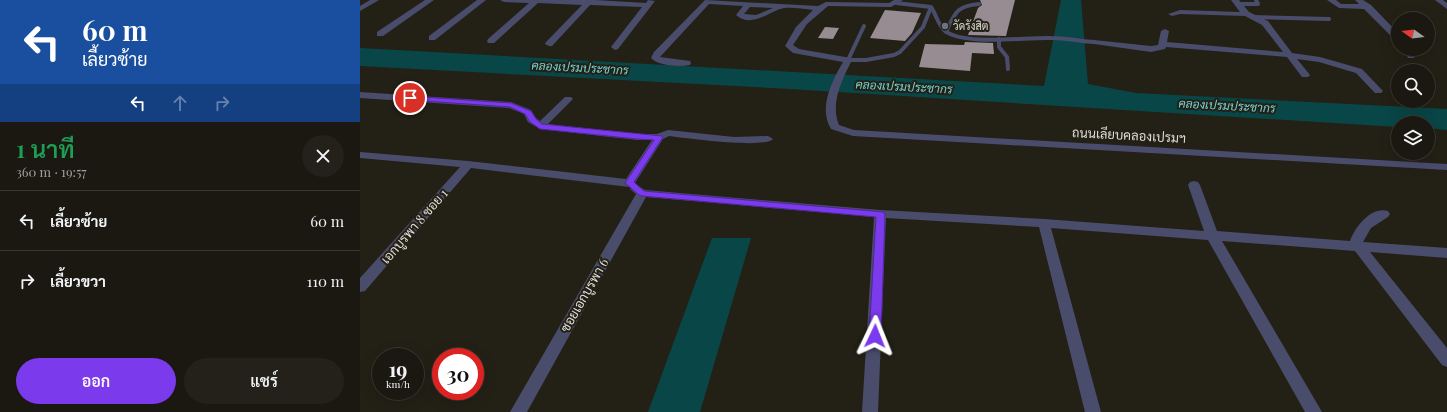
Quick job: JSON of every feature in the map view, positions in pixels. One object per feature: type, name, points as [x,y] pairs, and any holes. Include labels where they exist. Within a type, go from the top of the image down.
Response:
[{"type":"street","points":[[360,9],[375,0]]},
{"type":"street","points":[[380,34],[430,0]]},
{"type":"street","points":[[432,38],[482,0]]},
{"type":"street","points":[[504,0],[649,2]]},
{"type":"street","points":[[1331,0],[1339,6],[1368,8]]},
{"type":"street","points":[[1359,0],[1391,31]]},
{"type":"street","points":[[1439,0],[1447,7]]},
{"type":"street","points":[[490,41],[537,1]]},
{"type":"street","points":[[549,44],[590,1]]},
{"type":"street","points":[[687,63],[661,61],[655,58],[657,54],[708,1],[773,2],[784,6],[818,8]]},
{"type":"street","points":[[846,63],[796,51],[789,46],[791,39],[818,8],[826,4],[885,5],[897,1]]},
{"type":"street","points":[[614,47],[649,2]]},
{"type":"street","points":[[743,2],[740,15],[743,17],[758,17],[784,6]]},
{"type":"street","points":[[1236,2],[1249,16]]},
{"type":"street","points":[[1172,14],[1174,12],[1180,12],[1249,16],[1265,23],[1305,75]]},
{"type":"street","points":[[1094,42],[1142,51],[1162,47],[1165,31]]},
{"type":"street","points":[[1163,44],[1290,55],[1332,63],[1359,72],[1378,91]]},
{"type":"street","name":"ถนนเลียบคลองเปรมฯ","points":[[846,63],[831,100],[831,120],[835,127],[853,133],[1447,167]]},
{"type":"street","points":[[360,95],[473,101],[511,105],[528,112],[532,120],[540,126],[637,137],[659,137],[668,133],[734,140],[768,139]]},
{"type":"street","points":[[540,126],[568,99]]},
{"type":"street","points":[[629,183],[659,137]]},
{"type":"street","points":[[360,155],[468,164],[629,183],[642,193],[880,214],[1044,223],[1447,253]]},
{"type":"street","name":"เอกบูรพา 8 ซอย 1","points":[[360,287],[468,164]]},
{"type":"street","points":[[1194,185],[1212,235],[1314,412]]},
{"type":"street","name":"ซอยเอกบูรพา 6","points":[[518,412],[642,193]]},
{"type":"street","points":[[870,412],[880,214]]},
{"type":"street","points":[[1384,214],[1374,217],[1366,224],[1356,243],[1447,360]]},
{"type":"street","points":[[1044,223],[1093,412]]},
{"type":"lane","points":[[1236,2],[1258,4],[1256,0]]},
{"type":"lane","points":[[897,1],[931,7]]},
{"type":"lane","points":[[946,32],[959,7],[964,4],[979,4]]},
{"type":"lane","points":[[931,7],[939,24],[946,32],[952,35],[999,40],[1052,38],[1094,42]]},
{"type":"lane","points":[[846,63],[894,55],[900,52],[923,27],[931,7]]},
{"type":"lane","points":[[1249,16],[1329,19]]},
{"type":"lane","points":[[846,63],[864,26]]},
{"type":"lane","points":[[999,40],[998,46],[1007,57],[1008,69]]},
{"type":"water","name":"คลองเปรมประชากร","points":[[1061,0],[1081,0],[1088,84],[1136,93],[1391,106],[1391,108],[1447,109],[1447,130],[1435,129],[1435,116],[1391,116],[1391,127],[790,89],[360,66],[360,48],[1044,86]]},
{"type":"water","points":[[712,238],[751,238],[700,412],[648,412]]},
{"type":"building","points":[[980,0],[1015,0],[1006,36],[968,35],[978,8],[982,5]]},
{"type":"building","points":[[885,10],[921,13],[912,33],[905,41],[870,38]]},
{"type":"building","points":[[825,27],[839,28],[833,39],[818,38]]},
{"type":"building","points":[[965,42],[993,43],[994,54],[972,53],[970,71],[919,67],[925,44],[964,45]]},
{"type":"place","name":"วัดรังสิต","points":[[945,26]]},
{"type":"route","points":[[410,98],[473,101],[511,105],[528,112],[532,120],[540,126],[637,137],[659,137],[629,183],[642,193],[880,214],[875,336]]}]
